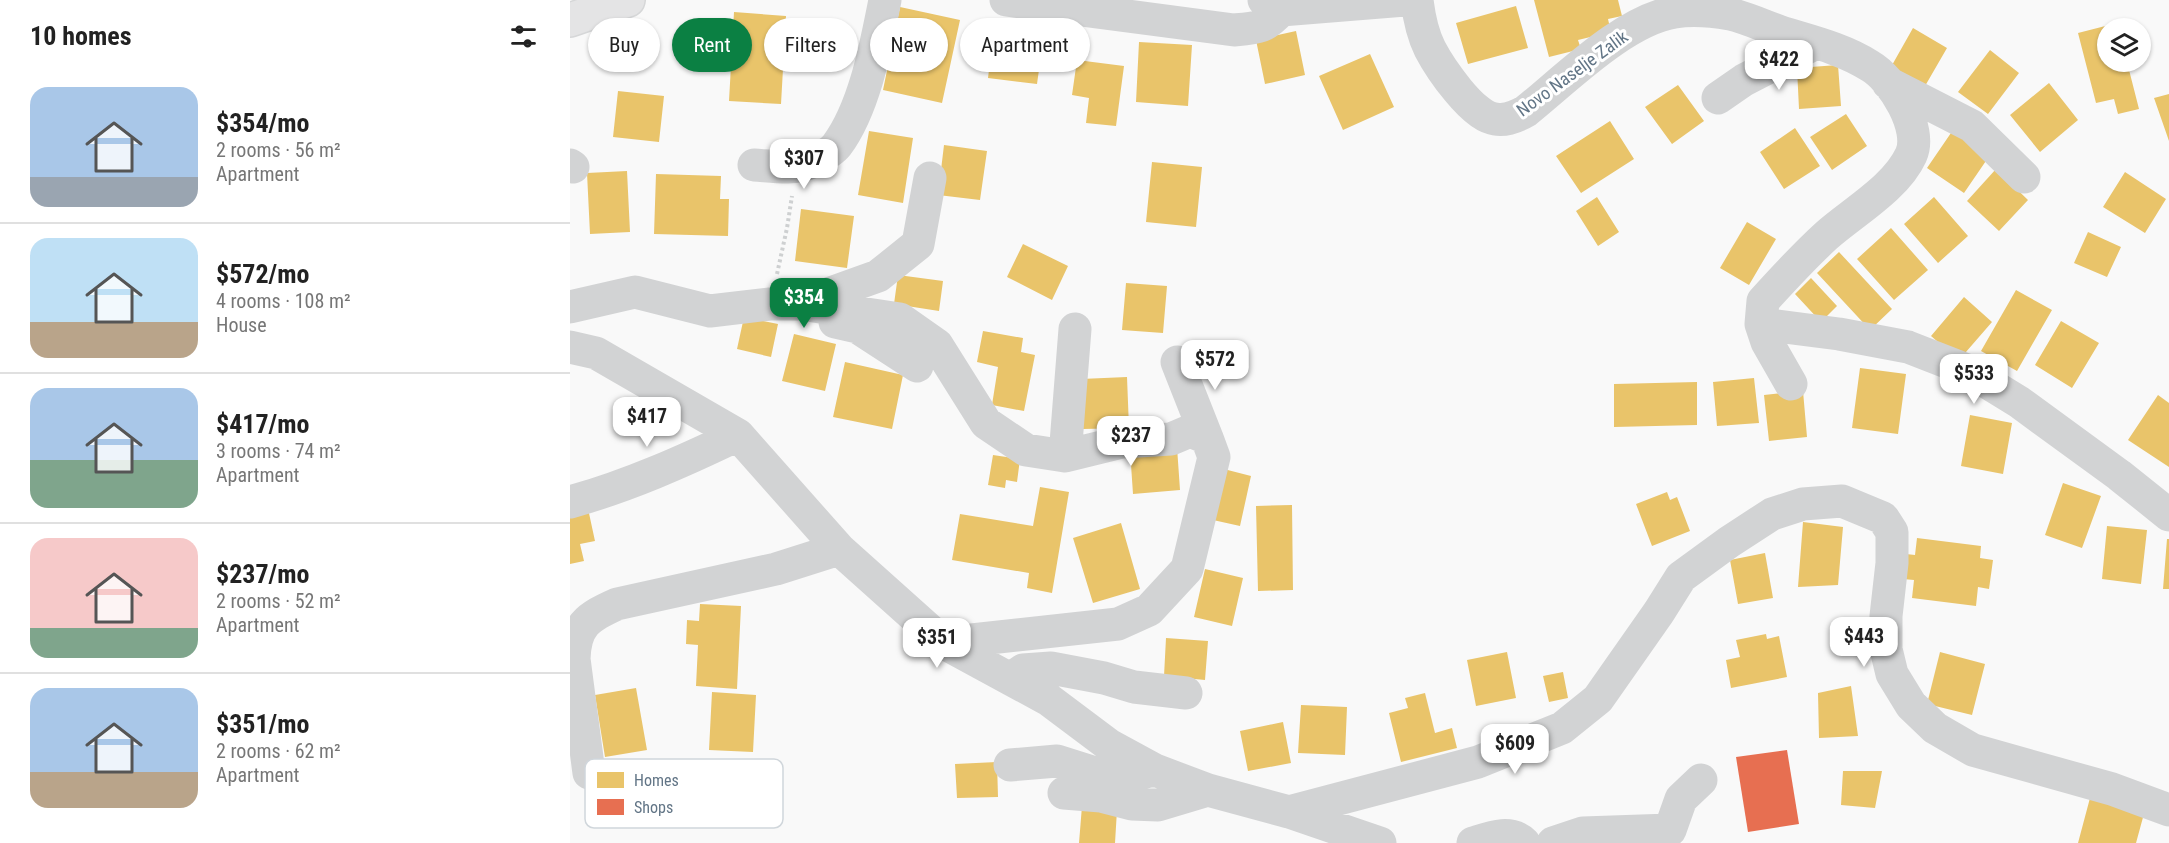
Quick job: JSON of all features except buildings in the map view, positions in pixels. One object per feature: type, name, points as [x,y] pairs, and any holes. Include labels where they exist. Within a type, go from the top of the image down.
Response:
[{"type":"main road","points":[[570,20],[628,0]]},
{"type":"street","points":[[754,165],[782,167],[808,164],[836,147],[857,106],[872,62],[885,0]]},
{"type":"street","points":[[1006,0],[1234,30],[1254,28],[1270,23],[1273,5],[1405,0]]},
{"type":"street","name":"Novo Naselje Zalik","points":[[1417,0],[1424,33],[1446,75],[1468,101],[1484,115],[1493,119],[1516,117],[1618,37],[1648,20],[1676,12],[1703,11],[1730,14],[1816,43],[1870,65],[1902,102],[1912,123],[1912,153],[1902,171],[1794,266],[1763,301],[1761,324]]},
{"type":"street","points":[[1718,98],[1744,80],[1816,43]]},
{"type":"street","name":"Novo Naselje Zalik","points":[[1887,82],[1972,126],[2024,177]]},
{"type":"street","points":[[570,307],[635,292],[710,311],[785,304],[878,276],[918,244],[930,178]]},
{"type":"street","points":[[785,304],[857,327],[917,366]]},
{"type":"street","points":[[785,304],[900,320],[936,345],[986,423],[1026,450],[1065,456],[1122,442],[1171,439],[1190,431],[1207,438]]},
{"type":"street","points":[[1791,384],[1767,342],[1761,324],[1839,333],[1908,347],[1967,370],[2036,414],[2169,515]]},
{"type":"street","points":[[1065,456],[1076,329]]},
{"type":"street","points":[[570,347],[596,353],[738,435],[839,549],[944,644],[1049,700],[1109,745],[1155,770],[1208,790],[1289,812],[1380,843]]},
{"type":"street","points":[[944,644],[1118,624],[1149,610],[1187,569],[1214,457],[1178,362]]},
{"type":"street","points":[[570,502],[599,494],[681,462],[738,435]]},
{"type":"street","points":[[1289,812],[1478,762],[1562,728],[1598,699],[1681,577],[1772,514],[1803,504],[1842,501],[1883,518],[1892,532],[1886,649],[1892,674],[1911,705],[1935,728],[1973,750],[2112,789],[2169,810]]},
{"type":"street","points":[[587,759],[574,659],[574,645],[582,625],[598,612],[617,604],[776,569],[839,549]]},
{"type":"street","points":[[1010,679],[1023,670],[1051,668],[1104,678],[1134,687],[1186,693]]},
{"type":"street","points":[[1010,765],[1057,760],[1113,779],[1155,770]]},
{"type":"street","points":[[1553,843],[1583,833],[1670,830],[1681,799],[1701,780]]},
{"type":"street","points":[[1064,793],[1101,796],[1132,804],[1158,805],[1208,790]]},
{"type":"street","points":[[1473,843],[1500,835],[1518,838],[1524,843]]},
{"type":"path","points":[[785,304],[787,228]]}]
